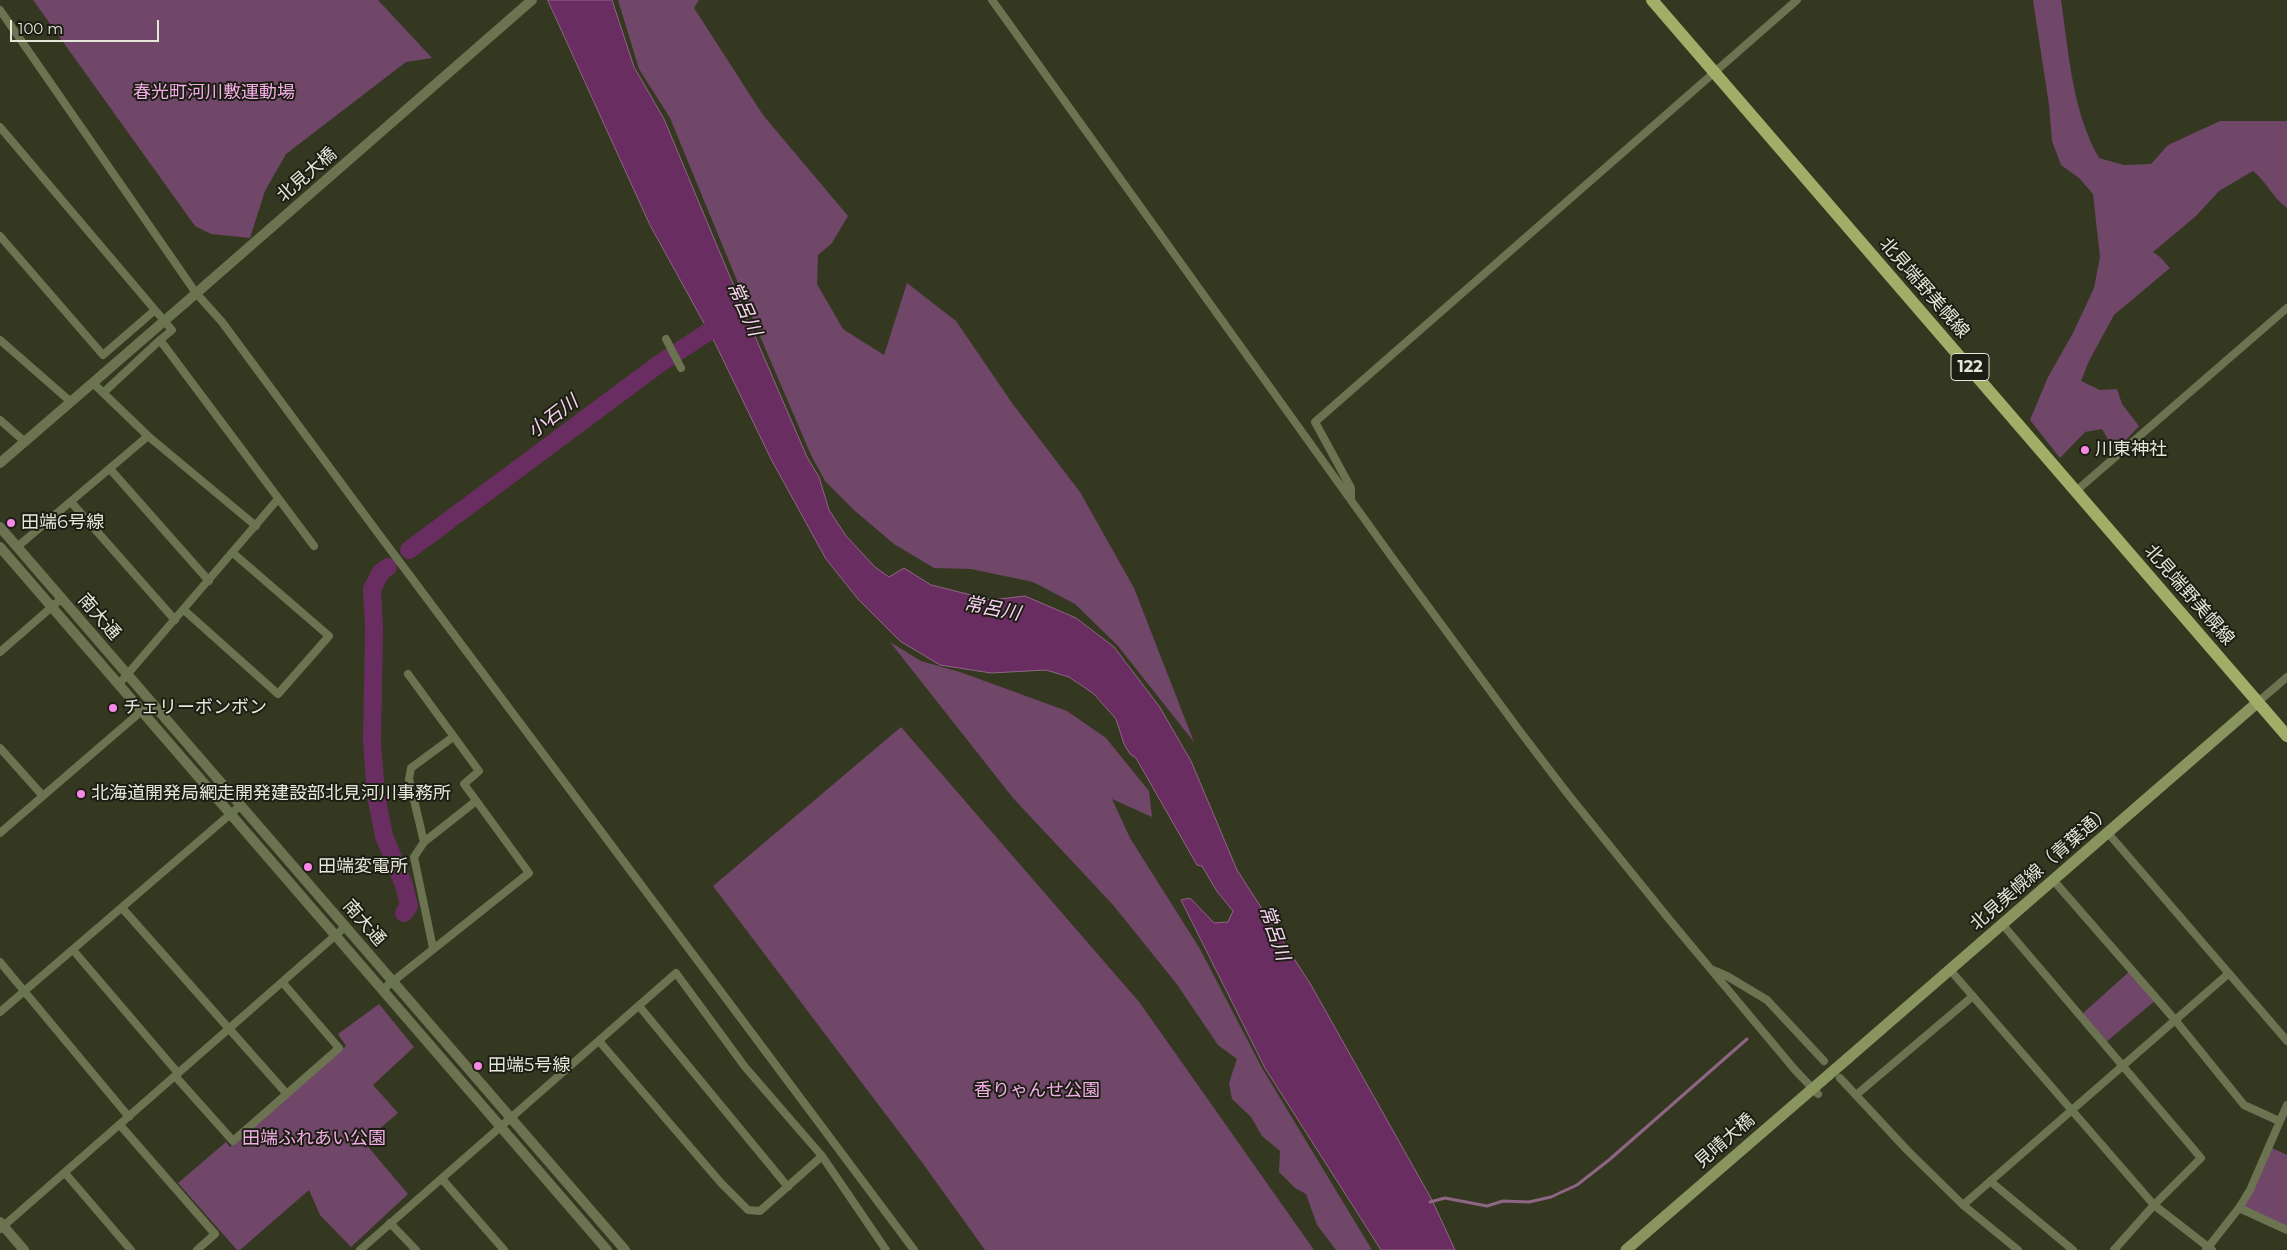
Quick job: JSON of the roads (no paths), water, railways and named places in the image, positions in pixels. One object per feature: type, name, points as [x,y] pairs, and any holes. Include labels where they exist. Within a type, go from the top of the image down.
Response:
[{"type":"main road","name":"北見端野美幌線","points":[[1652,0],[2287,736]]},
{"type":"main road","name":"北見美幌線（青葉通）","points":[[1847,1059],[1951,971],[2258,702]]},
{"type":"main road","name":"見晴大橋","points":[[1626,1250],[1847,1059]]},
{"type":"street","name":"北見大橋","points":[[0,463],[532,0]]},
{"type":"street","points":[[992,0],[1403,572],[1566,793],[1795,1070],[1818,1094]]},
{"type":"street","points":[[1351,498],[1351,488],[1315,422],[1713,71],[1797,0]]},
{"type":"street","points":[[0,10],[196,293],[222,322],[374,529],[914,1250]]},
{"type":"street","points":[[0,127],[172,330],[103,393]]},
{"type":"street","points":[[0,236],[103,354],[155,310]]},
{"type":"street","points":[[2076,491],[2287,308]]},
{"type":"street","points":[[666,339],[681,368]]},
{"type":"street","points":[[0,340],[71,402]]},
{"type":"street","points":[[160,340],[314,546]]},
{"type":"street","points":[[93,383],[148,436],[256,526]]},
{"type":"street","points":[[0,420],[24,441]]},
{"type":"street","points":[[17,547],[148,436]]},
{"type":"street","points":[[110,469],[209,581]]},
{"type":"street","points":[[119,684],[278,499]]},
{"type":"street","points":[[71,502],[175,620]]},
{"type":"street","name":"南大通","points":[[0,527],[625,1250]]},
{"type":"street","name":"南大通","points":[[0,547],[607,1250]]},
{"type":"street","points":[[184,610],[278,694],[329,636],[233,553]]},
{"type":"street","points":[[0,652],[62,598]]},
{"type":"street","points":[[382,990],[529,873],[464,784],[479,772],[408,674]]},
{"type":"street","points":[[2258,702],[2287,677]]},
{"type":"street","points":[[0,833],[152,702]]},
{"type":"street","points":[[424,842],[409,779],[411,768],[454,737]]},
{"type":"street","points":[[0,748],[43,796]]},
{"type":"street","points":[[433,948],[414,857],[424,842],[476,801]]},
{"type":"street","points":[[0,1012],[241,806]]},
{"type":"street","points":[[2108,833],[2287,1041]]},
{"type":"street","points":[[2054,881],[2176,1021],[2244,1105],[2279,1120]]},
{"type":"street","points":[[123,908],[286,1093]]},
{"type":"street","points":[[2003,925],[2124,1065],[2201,1158],[2154,1205],[2114,1250]]},
{"type":"street","points":[[24,1250],[1,1226],[65,1173],[345,927]]},
{"type":"street","points":[[73,950],[232,1141],[338,1048],[283,983]]},
{"type":"street","points":[[0,962],[129,1117]]},
{"type":"street","points":[[1711,969],[1727,976],[1767,1000],[1824,1061]]},
{"type":"street","points":[[1951,971],[2154,1205],[2209,1249],[2250,1190],[2287,1105]]},
{"type":"street","points":[[360,1250],[676,973],[745,1067],[822,1156],[886,1250]]},
{"type":"street","points":[[1963,1205],[2228,974]]},
{"type":"street","points":[[1856,1095],[1973,996]]},
{"type":"street","points":[[639,1006],[788,1187]]},
{"type":"street","points":[[599,1040],[721,1183],[748,1210],[760,1211],[822,1156]]},
{"type":"street","points":[[1840,1078],[1907,1150],[1963,1205],[2018,1250]]},
{"type":"street","points":[[120,1125],[215,1234],[197,1250]]},
{"type":"street","points":[[65,1173],[131,1250]]},
{"type":"street","points":[[442,1179],[504,1250]]},
{"type":"street","points":[[1990,1181],[2073,1250]]},
{"type":"street","points":[[2239,1208],[2287,1230]]},
{"type":"street","points":[[390,1223],[416,1250]]},
{"type":"water","name":"常呂川","points":[[548,0],[612,0],[634,67],[664,119],[807,457],[819,477],[829,510],[846,536],[875,567],[889,577],[904,568],[931,585],[991,600],[1025,596],[1076,618],[1114,647],[1159,706],[1191,761],[1237,870],[1311,985],[1432,1200],[1455,1250],[1381,1250],[1265,1068],[1181,900],[1190,898],[1214,923],[1228,922],[1233,911],[1216,890],[1202,866],[1197,865],[1136,758],[1130,754],[1124,744],[1116,719],[1094,694],[1069,677],[1046,670],[991,673],[940,665],[900,641],[858,599],[826,559],[771,459],[716,345],[650,225]]},
{"type":"waterway","name":"小石川","points":[[409,550],[659,364],[725,321]]},
{"type":"waterway","name":"小石川","points":[[388,567],[381,572],[372,589],[374,628],[372,742],[376,795],[384,836],[404,885],[409,906],[404,913]]},
{"type":"waterway","points":[[1430,1202],[1445,1198],[1487,1206],[1503,1201],[1529,1202],[1551,1197],[1577,1185],[1609,1160],[1747,1039]]},
{"type":"place","name":"川東神社","points":[[2085,450]]},
{"type":"place","name":"田端6号線","points":[[11,523]]},
{"type":"place","name":"チェリーボンボン","points":[[113,708]]},
{"type":"place","name":"北海道開発局網走開発建設部北見河川事務所","points":[[81,794]]},
{"type":"place","name":"田端変電所","points":[[308,867]]},
{"type":"place","name":"田端5号線","points":[[478,1066]]},
{"type":"park label","name":"春光町河川敷運動場","points":[[214,93]]},
{"type":"park label","name":"香りゃんせ公園","points":[[1037,1091]]},
{"type":"park label","name":"田端ふれあい公園","points":[[314,1139]]}]
